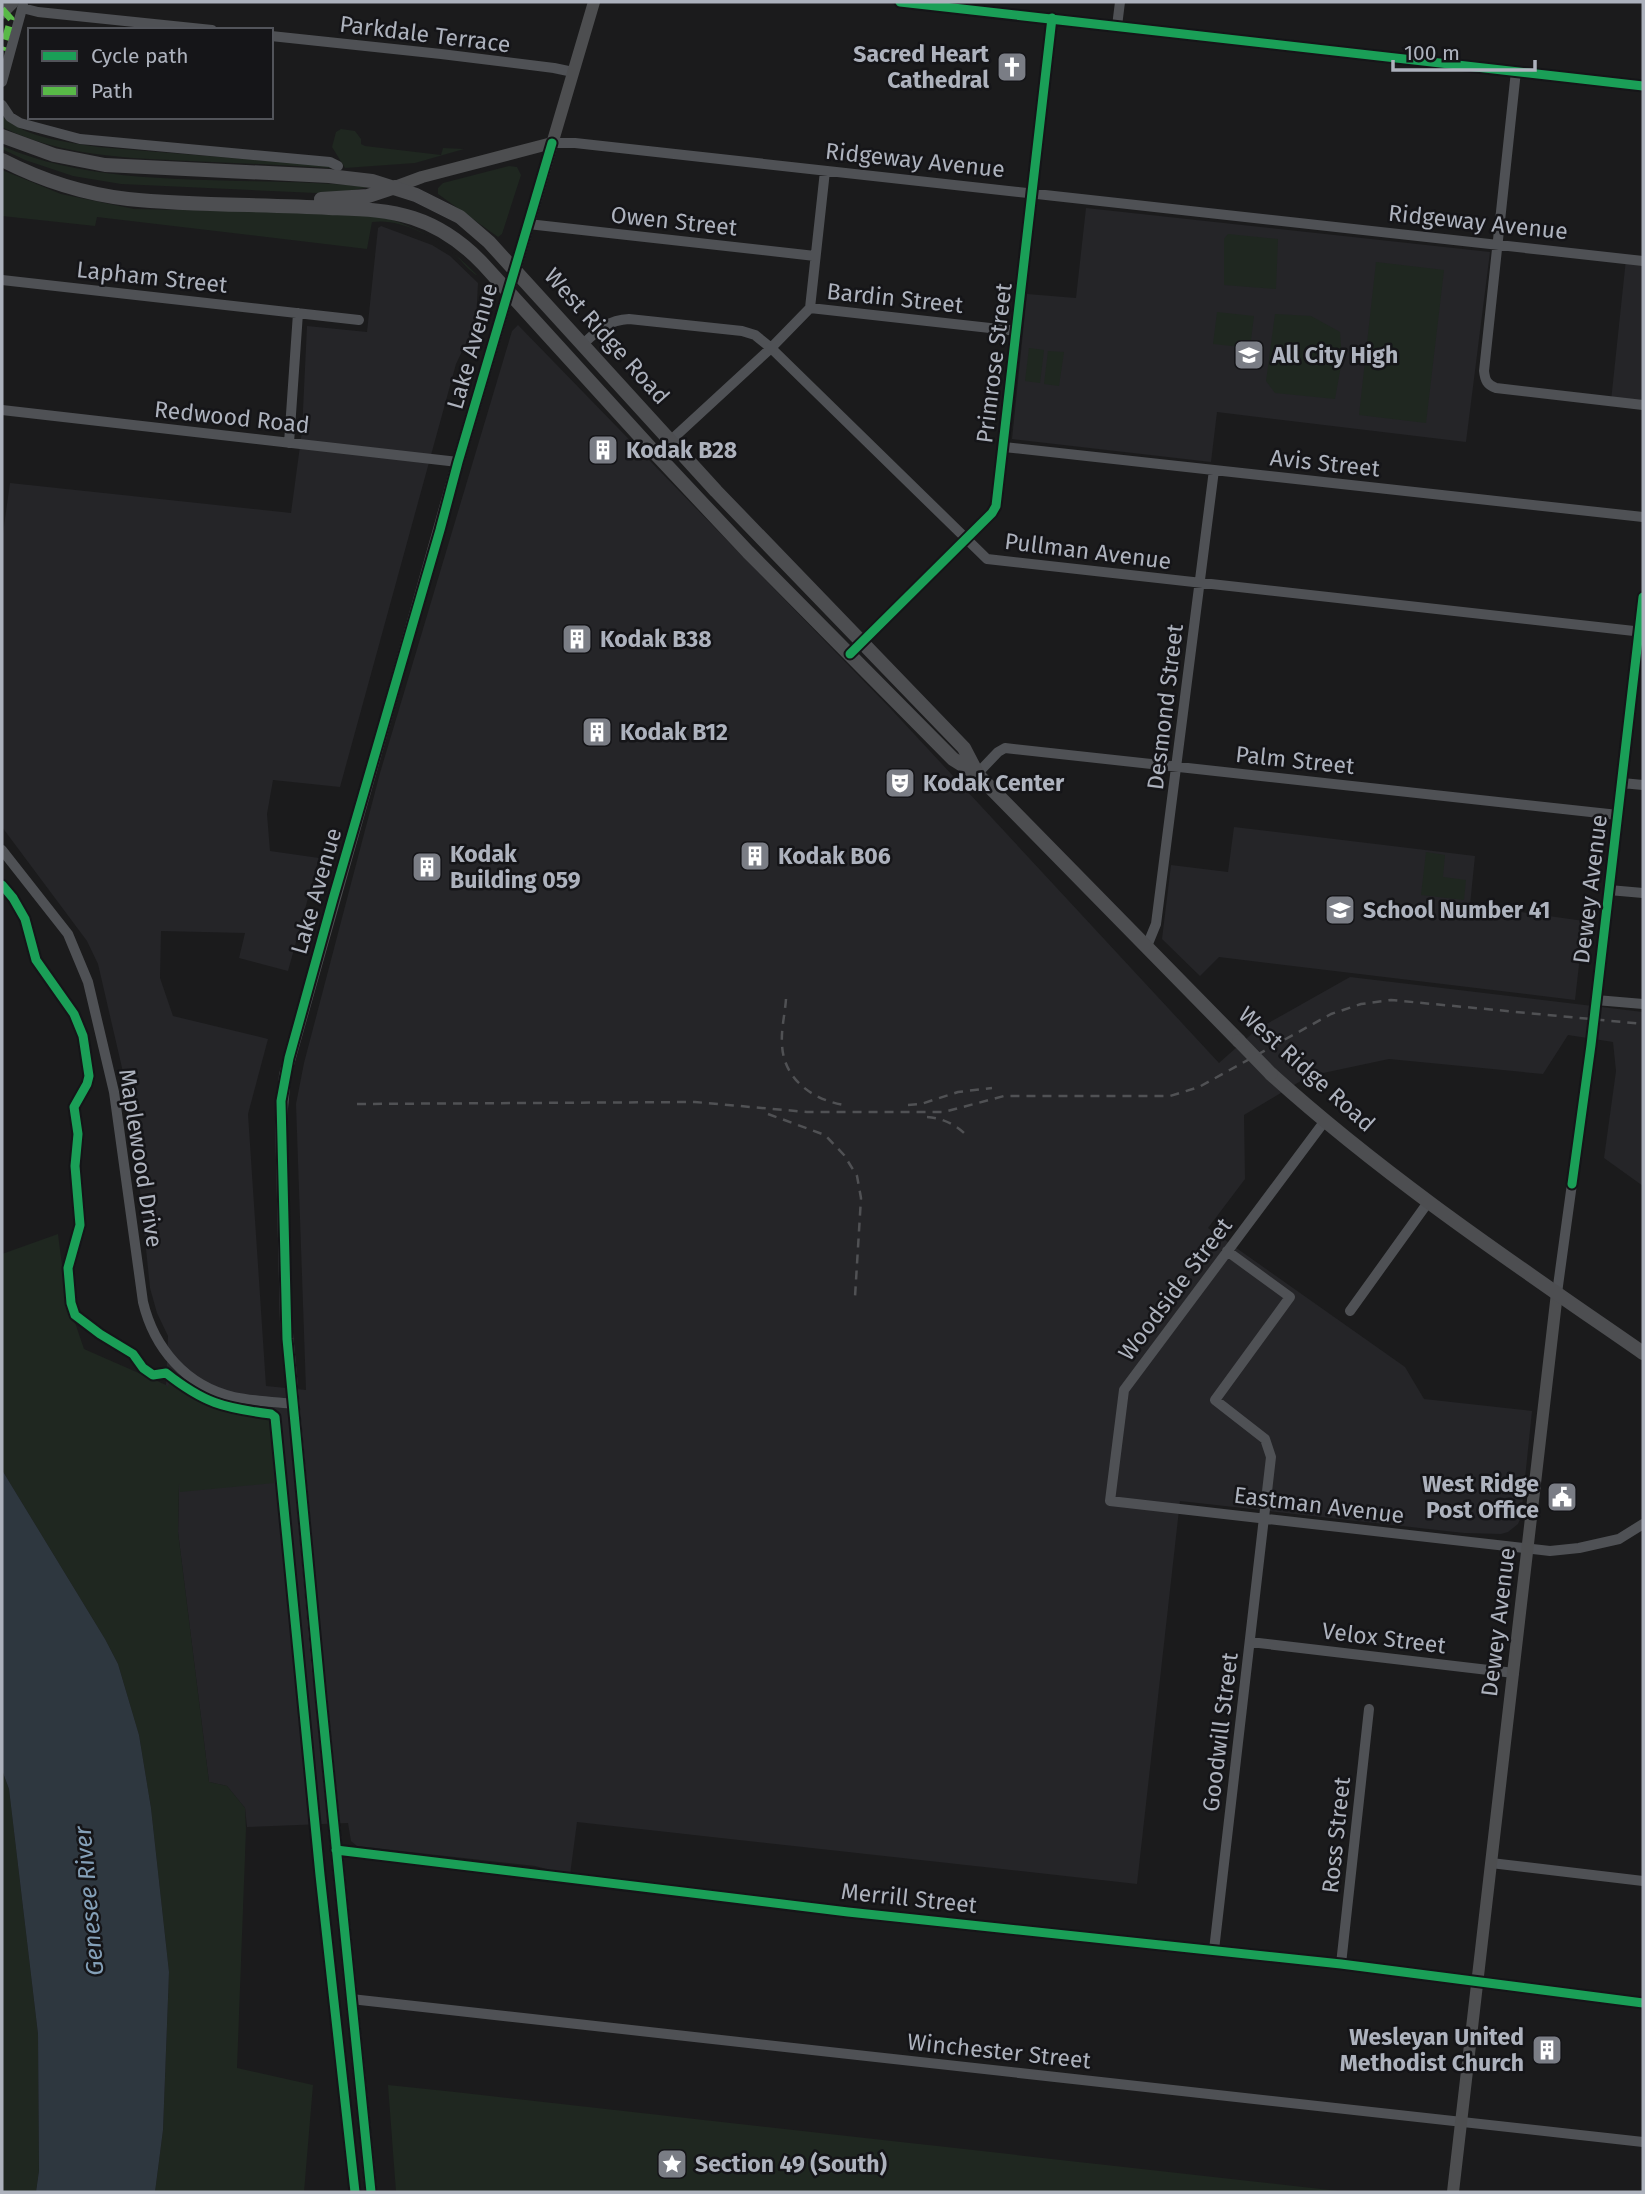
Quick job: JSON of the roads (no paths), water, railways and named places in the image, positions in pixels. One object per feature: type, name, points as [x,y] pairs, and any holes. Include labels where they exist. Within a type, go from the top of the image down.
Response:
[{"type":"highway","points":[[2,12],[20,4]]},
{"type":"highway","name":"West Ridge Road","points":[[2,136],[54,155],[105,165],[358,178],[395,187],[431,201],[460,217],[515,269],[716,491],[964,748],[977,774]]},
{"type":"highway","name":"West Ridge Road","points":[[2,160],[51,181],[109,196],[152,201],[377,211],[412,218],[441,230],[461,243],[748,552],[953,759],[977,774],[1271,1074],[1324,1122],[1429,1201],[1643,1353]]},
{"type":"highway","points":[[338,166],[358,178]]},
{"type":"highway","points":[[245,204],[368,196],[395,187]]},
{"type":"main road","name":"Lake Avenue","points":[[318,1671],[285,1286],[281,1119],[285,1075],[458,462],[594,2]]},
{"type":"main road","name":"Ridgeway Avenue","points":[[395,187],[422,177],[552,143]]},
{"type":"main road","name":"Dewey Avenue","points":[[1453,2192],[1557,1293]]},
{"type":"main road","points":[[321,1697],[371,2192]]},
{"type":"street","points":[[901,2],[1643,86]]},
{"type":"street","points":[[1117,26],[1120,2]]},
{"type":"street","points":[[2,82],[20,4],[197,28]]},
{"type":"street","name":"Primrose Street","points":[[850,653],[996,506],[1034,194],[1052,18]]},
{"type":"street","name":"Parkdale Terrace","points":[[273,36],[440,54],[573,72]]},
{"type":"street","points":[[1516,71],[1485,379],[1489,385],[1496,388],[1643,405]]},
{"type":"street","points":[[4,109],[24,125],[80,139],[330,162],[338,166]]},
{"type":"street","name":"Ridgeway Avenue","points":[[552,143],[575,143],[1643,261]]},
{"type":"street","points":[[656,454],[771,348],[810,308],[825,171]]},
{"type":"street","name":"Owen Street","points":[[528,224],[815,256]]},
{"type":"street","name":"Lapham Street","points":[[2,280],[359,320]]},
{"type":"street","name":"Bardin Street","points":[[810,308],[1017,331]]},
{"type":"street","points":[[289,443],[298,313]]},
{"type":"street","name":"Pullman Avenue","points":[[583,344],[614,320],[629,319],[742,331],[755,335],[987,559],[1641,631]]},
{"type":"street","name":"Redwood Road","points":[[2,410],[458,462]]},
{"type":"street","name":"Avis Street","points":[[1004,447],[1643,517]]},
{"type":"street","name":"Desmond Street","points":[[1147,946],[1156,924],[1214,470]]},
{"type":"street","name":"Dewey Avenue","points":[[1557,1293],[1591,1045],[1643,597]]},
{"type":"street","name":"Palm Street","points":[[977,774],[1005,748],[1618,815]]},
{"type":"street","points":[[1622,783],[1643,785]]},
{"type":"street","name":"Maplewood Drive","points":[[2,850],[63,927],[76,949],[88,982],[114,1092],[143,1302],[150,1328],[173,1361],[210,1389],[233,1396],[294,1404]]},
{"type":"street","points":[[1609,890],[1643,893]]},
{"type":"street","points":[[1596,1002],[1643,1004]]},
{"type":"street","name":"Woodside Street","points":[[1110,1501],[1124,1390],[1324,1122]]},
{"type":"street","points":[[1350,1311],[1429,1201]]},
{"type":"street","name":"Goodwill Street","points":[[1214,1950],[1271,1457],[1270,1447],[1258,1431],[1215,1400],[1290,1297],[1227,1251]]},
{"type":"street","name":"Eastman Avenue","points":[[1110,1501],[1550,1551],[1619,1539],[1643,1524]]},
{"type":"street","name":"Velox Street","points":[[1250,1642],[1514,1673]]},
{"type":"street","name":"Ross Street","points":[[1341,1964],[1369,1709]]},
{"type":"street","name":"Merrill Street","points":[[336,1850],[862,1913],[1341,1964],[1643,2003]]},
{"type":"street","points":[[1491,1863],[1643,1881]]},
{"type":"street","name":"Winchester Street","points":[[351,2000],[1643,2142]]},
{"type":"water","name":"Genesee River","points":[[2,1470],[118,1664],[139,1735],[151,1808],[169,1972],[163,2130],[155,2192],[36,2192],[39,2171],[38,2034],[9,1789],[2,1770]]},
{"type":"tunnel","points":[[318,1671],[321,1697]]},
{"type":"railway","points":[[786,999],[782,1038],[788,1068],[811,1093],[844,1105]]},
{"type":"railway","points":[[357,1104],[695,1102],[807,1112],[944,1112],[1004,1096],[1170,1096],[1199,1087],[1331,1014],[1361,1004],[1391,1000],[1643,1024]]},
{"type":"railway","points":[[908,1105],[921,1104],[958,1092],[992,1088]]},
{"type":"railway","points":[[768,1114],[825,1135],[844,1155],[857,1176],[861,1198],[855,1297]]},
{"type":"railway","points":[[927,1117],[947,1122],[964,1133]]},
{"type":"place","name":"Sacred Heart Cathedral","points":[[1012,67]]},
{"type":"place","name":"All City High","points":[[1249,355]]},
{"type":"place","name":"Kodak B28","points":[[603,450]]},
{"type":"place","name":"Kodak B38","points":[[577,639]]},
{"type":"place","name":"Kodak B12","points":[[597,732]]},
{"type":"place","name":"Kodak Center","points":[[900,783]]},
{"type":"place","name":"Kodak B06","points":[[755,856]]},
{"type":"place","name":"Kodak Building 059","points":[[427,867]]},
{"type":"place","name":"School Number 41","points":[[1340,910]]},
{"type":"place","name":"West Ridge Post Office","points":[[1562,1497]]},
{"type":"place","name":"Wesleyan United Methodist Church","points":[[1547,2050]]},
{"type":"place","name":"Section 49 (South)","points":[[672,2164]]}]
